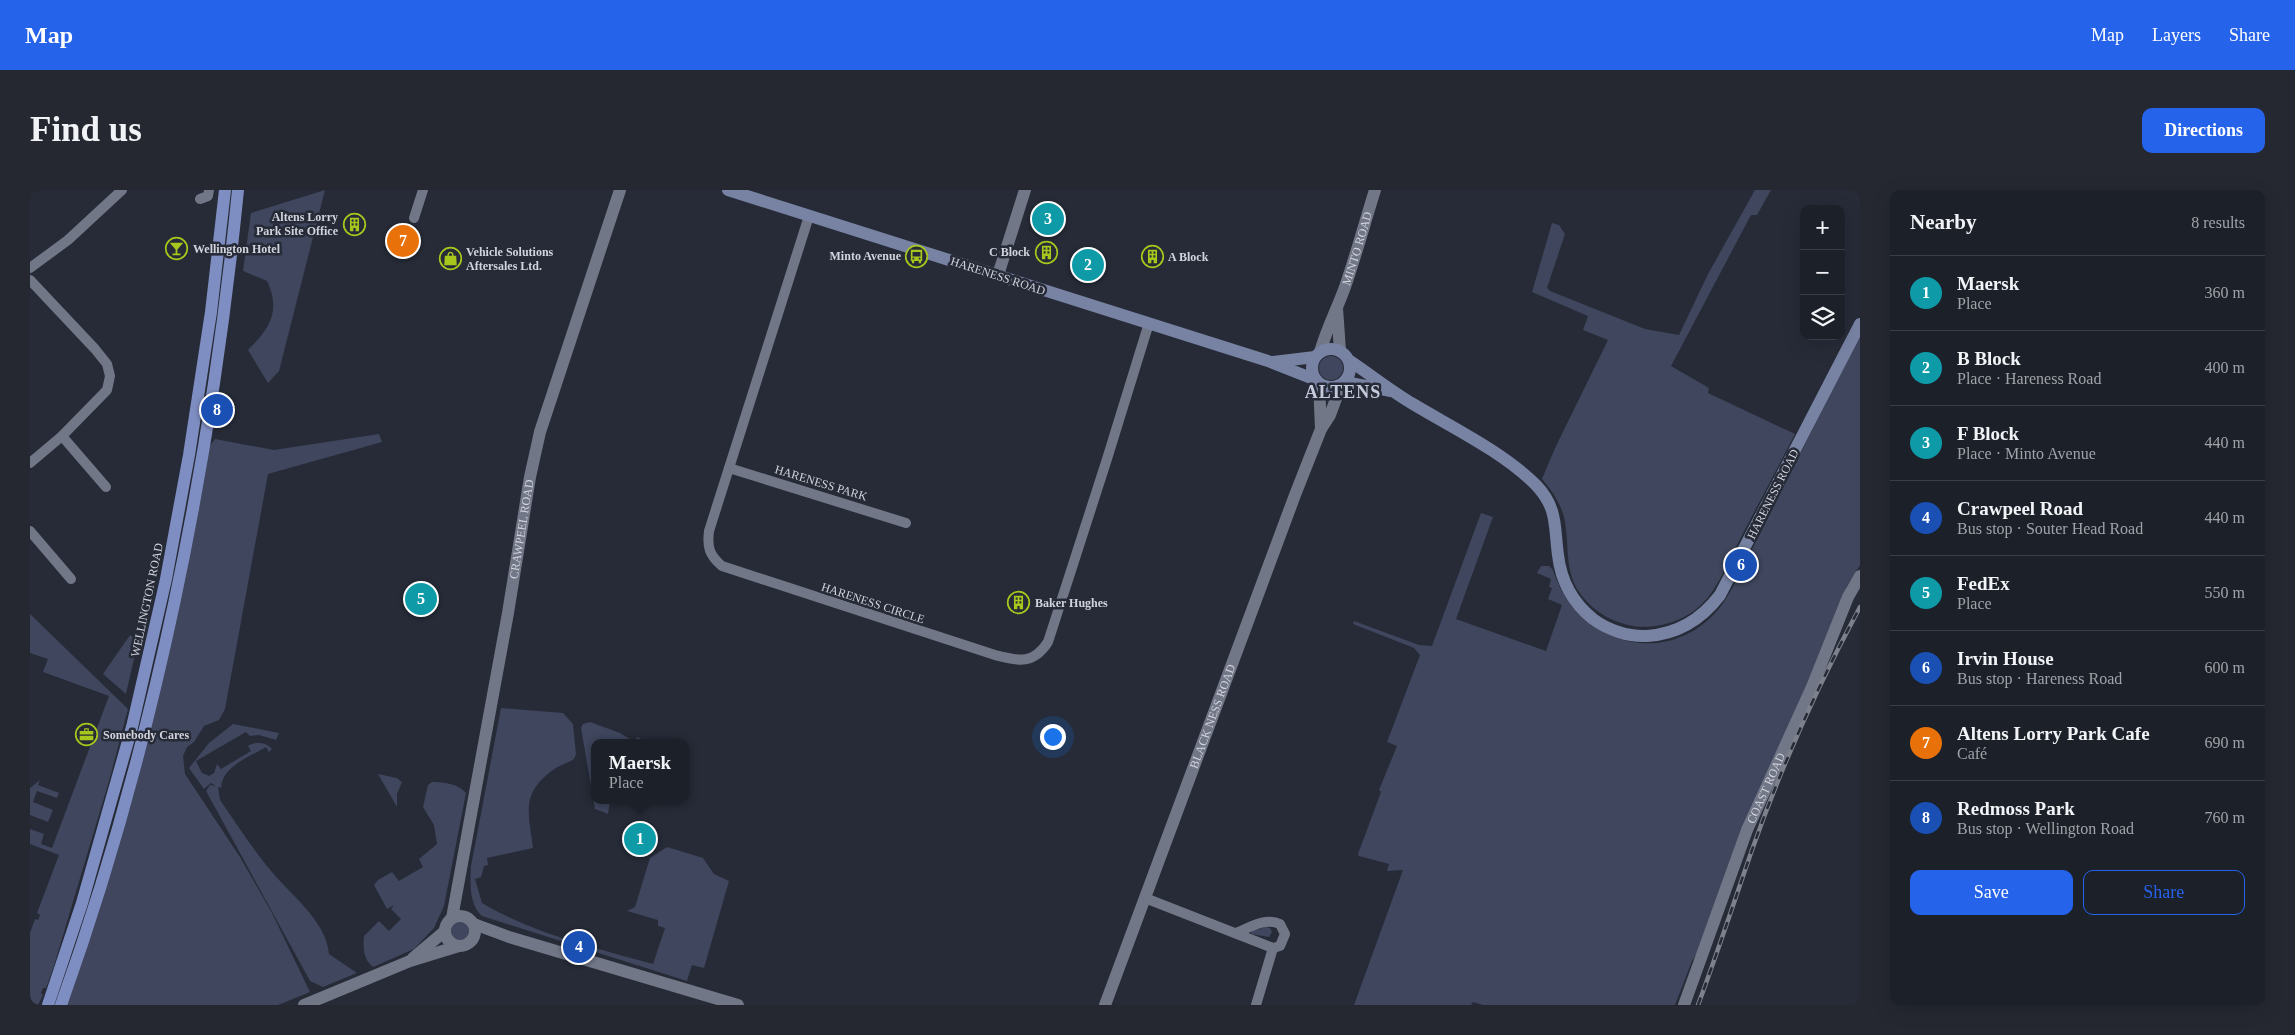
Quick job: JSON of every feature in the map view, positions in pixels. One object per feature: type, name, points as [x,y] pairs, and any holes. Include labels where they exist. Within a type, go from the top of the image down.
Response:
[{"type":"main road","name":"WELLINGTON ROAD","points":[[48,1005],[82,903],[132,727],[166,579],[187,472],[208,332],[225,190]]},
{"type":"main road","name":"WELLINGTON ROAD","points":[[61,1005],[88,926],[127,796],[168,630],[207,424],[220,338],[238,190]]},
{"type":"main road","name":"HARENESS ROAD","points":[[728,190],[1268,361],[1317,382]]},
{"type":"main road","name":"HARENESS ROAD","points":[[1350,362],[1393,391],[1513,465],[1546,498],[1556,524],[1558,556],[1563,578],[1577,604],[1587,614],[1613,630],[1643,636],[1657,635],[1683,628],[1696,620],[1709,610],[1720,595],[1860,324]]},
{"type":"main road","points":[[1343,384],[1351,370],[1350,362],[1340,351],[1330,348],[1318,355],[1312,371],[1317,382],[1330,388],[1343,384],[1393,391]]},
{"type":"main road","name":"HARENESS ROAD","points":[[1268,361],[1318,355]]},
{"type":"street","points":[[30,268],[68,240],[122,190]]},
{"type":"street","points":[[200,199],[208,196],[209,190]]},
{"type":"street","points":[[414,218],[423,190]]},
{"type":"street","name":"CRAWPEEL ROAD","points":[[452,918],[508,613],[530,477],[540,432],[620,190]]},
{"type":"street","points":[[998,275],[1025,190]]},
{"type":"street","name":"MINTO ROAD","points":[[1318,355],[1328,324],[1337,308],[1375,190]]},
{"type":"street","name":"HARENESS CIRCLE","points":[[810,216],[709,531],[708,542],[711,555],[722,566],[996,655],[1013,659],[1030,659],[1037,656],[1048,642],[1108,459],[1149,323]]},
{"type":"street","points":[[30,463],[62,436],[107,390],[109,383],[109,369],[95,350],[32,286]]},
{"type":"street","name":"MINTO ROAD","points":[[1337,308],[1340,351]]},
{"type":"street","name":"BLACK NESS ROAD","points":[[1317,382],[1321,429]]},
{"type":"street","name":"BLACK NESS ROAD","points":[[1104,1005],[1321,429],[1330,415],[1343,384]]},
{"type":"street","points":[[62,436],[106,487]]},
{"type":"street","name":"HARENESS PARK","points":[[729,468],[906,523]]},
{"type":"street","points":[[30,531],[71,579]]},
{"type":"street","name":"COAST ROAD","points":[[1684,1005],[1747,830],[1812,686],[1848,597],[1860,576]]},
{"type":"street","name":"CRAWPEEL ROAD","points":[[460,878],[470,921]]},
{"type":"street","points":[[1145,898],[1236,934],[1273,948],[1280,946],[1285,934],[1284,928],[1277,922],[1259,924],[1236,934]]},
{"type":"street","points":[[459,946],[448,940],[445,931],[446,924],[452,918],[462,916],[509,937],[738,1005]]},
{"type":"street","points":[[470,921],[475,932],[472,940]]},
{"type":"street","points":[[410,962],[445,931]]},
{"type":"street","points":[[304,1005],[410,962],[472,940],[509,937]]},
{"type":"street","points":[[1256,1005],[1273,948]]},
{"type":"shaded area","points":[[325,190],[279,371],[268,383],[248,350],[267,326],[273,310],[273,301],[267,281],[243,271],[251,213]]},
{"type":"shaded area","points":[[1755,190],[1771,190],[1757,215],[1751,215],[1671,366],[1709,388],[1708,393],[1795,434],[1722,576],[1708,598],[1686,616],[1668,624],[1638,627],[1620,623],[1599,612],[1587,602],[1577,589],[1569,564],[1564,516],[1556,499],[1542,479],[1556,446],[1608,340],[1583,330],[1588,316],[1532,292],[1552,223],[1559,225],[1565,234],[1547,288],[1550,291],[1645,329],[1679,335],[1708,274]]},
{"type":"shaded area","points":[[1860,335],[1860,565],[1847,586],[1702,946],[1692,961],[1675,1005],[1483,1005],[1473,1002],[1471,1005],[1354,1005],[1403,870],[1387,871],[1389,864],[1359,856],[1358,854],[1381,792],[1379,790],[1397,746],[1387,742],[1420,655],[1414,648],[1353,624],[1354,621],[1419,645],[1432,646],[1481,513],[1493,517],[1456,619],[1546,651],[1562,605],[1548,599],[1552,588],[1549,587],[1551,579],[1537,573],[1541,566],[1549,566],[1553,570],[1564,595],[1580,615],[1600,630],[1622,640],[1646,643],[1671,640],[1694,630],[1719,609],[1733,587]]},
{"type":"shaded area","points":[[1331,356],[1339,360],[1343,368],[1339,376],[1331,380],[1323,376],[1319,368],[1323,360]]},
{"type":"shaded area","points":[[379,434],[382,442],[268,474],[225,709],[219,720],[204,726],[194,742],[187,747],[183,756],[185,774],[240,857],[272,913],[310,992],[278,1005],[61,1005],[98,894],[210,446],[215,439],[274,450]]},
{"type":"shaded area","points":[[30,614],[128,709],[109,781],[53,969],[46,988],[43,988],[41,993],[43,995],[38,1005],[30,1005],[30,933],[35,919],[38,920],[40,915],[37,913],[59,855],[30,844],[30,829],[44,834],[41,844],[52,848],[109,696],[43,672],[48,659],[30,653]]},
{"type":"shaded area","points":[[130,635],[138,641],[126,694],[103,674]]},
{"type":"shaded area","points":[[501,708],[563,713],[573,724],[576,754],[574,759],[556,768],[535,787],[529,805],[533,848],[487,858],[488,865],[484,866],[481,877],[475,879],[482,903],[544,932],[653,964],[665,928],[658,926],[658,920],[627,911],[635,907],[650,858],[667,847],[703,858],[714,874],[729,881],[704,968],[692,965],[687,981],[482,916],[478,911],[471,893],[471,866]]},
{"type":"shaded area","points":[[590,722],[620,733],[630,739],[591,739],[591,786],[581,728],[583,724]]},
{"type":"shaded area","points":[[233,724],[279,733],[276,740],[259,735],[250,736],[246,732],[196,761],[202,773],[209,776],[214,773],[217,764],[221,769],[251,751],[248,746],[251,744],[264,744],[272,749],[269,752],[266,747],[231,768],[223,780],[221,788],[218,787],[220,800],[265,864],[315,920],[327,942],[329,954],[357,973],[323,987],[310,981],[206,791],[210,785],[216,786],[211,783],[204,789],[189,768],[209,743]]},
{"type":"shaded area","points":[[378,774],[397,778],[402,782],[397,794],[397,807]]},
{"type":"shaded area","points":[[40,780],[38,785],[59,793],[57,798],[37,791],[33,802],[53,810],[48,822],[30,815],[30,788]]},
{"type":"shaded area","points":[[432,782],[446,783],[466,793],[444,906],[434,928],[414,949],[373,967],[364,953],[364,936],[379,921],[389,931],[401,919],[391,909],[394,905],[387,909],[374,885],[378,880],[392,872],[399,881],[423,867],[419,859],[437,844],[434,825],[423,807],[428,785]]},
{"type":"shaded area","points":[[594,804],[609,804],[608,814],[595,809]]},
{"type":"shaded area","points":[[460,922],[466,925],[469,931],[466,937],[460,940],[454,937],[451,931],[454,925]]},
{"type":"shaded area","points":[[1266,927],[1270,928],[1272,932],[1269,937],[1251,934],[1252,931]]},
{"type":"railway","points":[[1698,1005],[1775,788],[1829,666],[1860,607]]},
{"type":"place","name":"F Block","points":[[1048,219]]},
{"type":"place","name":"Altens Lorry Park Site Office","points":[[354,224]]},
{"type":"place","name":"Altens Lorry Park Cafe","points":[[403,241]]},
{"type":"place","name":"Wellington Hotel","points":[[177,249]]},
{"type":"place","name":"C Block","points":[[1046,252]]},
{"type":"place","name":"Minto Avenue","points":[[917,256]]},
{"type":"place","name":"A Block","points":[[1152,257]]},
{"type":"place","name":"Vehicle Solutions Aftersales Ltd.","points":[[450,259]]},
{"type":"place","name":"B Block","points":[[1088,265]]},
{"type":"place","name":"Redmoss Park","points":[[217,410]]},
{"type":"place","name":"Irvin House","points":[[1741,565]]},
{"type":"place","name":"FedEx","points":[[421,599]]},
{"type":"place","name":"Baker Hughes","points":[[1019,603]]},
{"type":"place","name":"Somebody Cares","points":[[87,735]]},
{"type":"place","name":"Maersk","points":[[640,839]]},
{"type":"place","name":"Crawpeel Road","points":[[579,947]]},
{"type":"district","name":"ALTENS","points":[[1343,392]]}]
